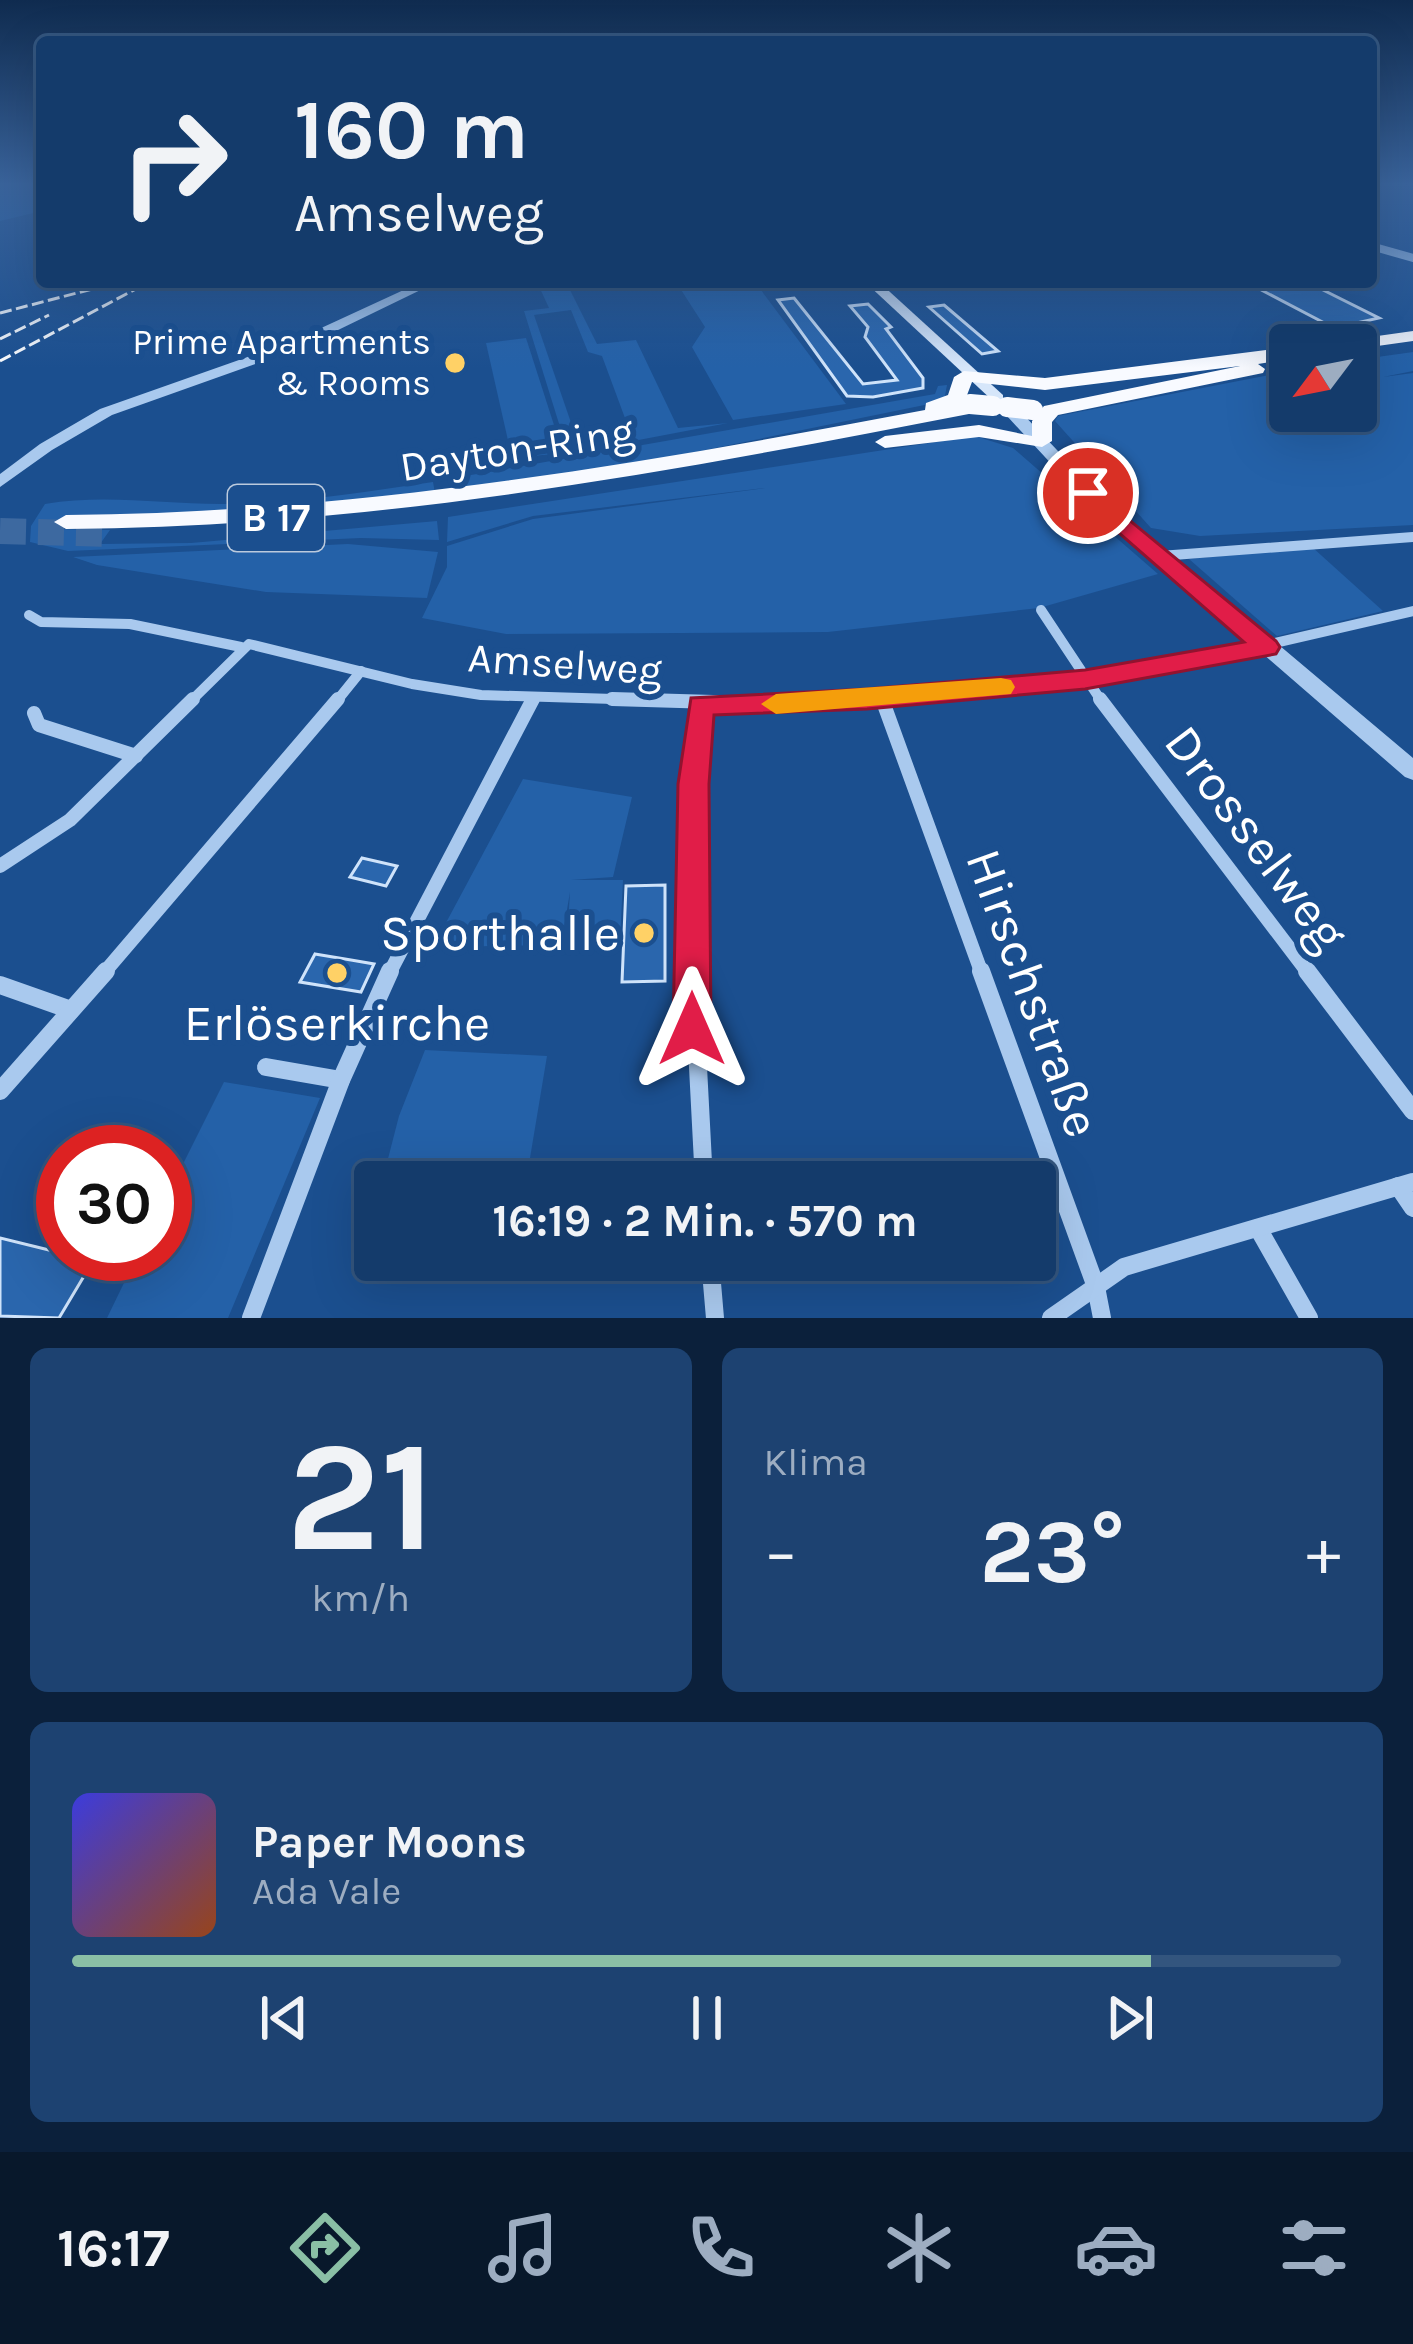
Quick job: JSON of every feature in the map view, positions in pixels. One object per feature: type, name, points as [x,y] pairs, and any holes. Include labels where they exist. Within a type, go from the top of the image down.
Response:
[{"type":"highway","points":[[1377,343],[1413,340]]},
{"type":"highway","points":[[1377,348],[1413,340]]},
{"type":"highway","points":[[640,476],[740,469],[950,432],[997,432],[1034,441],[1042,421],[961,394],[970,378],[1041,385],[1186,362],[1269,359]]},
{"type":"highway","name":"Dayton-Ring","points":[[113,534],[250,530],[407,516],[1269,360]]},
{"type":"highway","points":[[950,432],[1041,385]]},
{"type":"highway","points":[[640,476],[785,434],[1000,407]]},
{"type":"highway","name":"Dayton-Ring","points":[[66,522],[329,514],[640,476]]},
{"type":"main road","points":[[877,288],[1000,407]]},
{"type":"street","points":[[1377,248],[1413,258]]},
{"type":"street","points":[[0,482],[52,442],[106,412],[298,344],[417,288]]},
{"type":"street","points":[[1000,407],[1160,556],[1413,771]]},
{"type":"street","points":[[1160,556],[1413,537]]},
{"type":"street","name":"Drosselweg","points":[[1041,610],[1085,680],[1413,1111]]},
{"type":"street","name":"Amselweg","points":[[29,615],[41,622],[130,624],[241,647],[256,643],[435,688],[533,699],[701,705],[882,698],[1085,680],[1267,647],[1413,611]]},
{"type":"street","points":[[0,866],[70,820],[241,647]]},
{"type":"street","points":[[0,1091],[244,814],[361,671]]},
{"type":"street","name":"Hirschstraße","points":[[882,698],[1096,1287],[1102,1318]]},
{"type":"street","points":[[251,1318],[341,1080],[395,962],[533,699]]},
{"type":"street","points":[[701,705],[694,784],[692,1029],[702,1161]]},
{"type":"street","points":[[34,713],[39,725],[136,756]]},
{"type":"street","points":[[0,985],[71,1010]]},
{"type":"street","points":[[266,1067],[341,1080]]},
{"type":"street","points":[[1051,1318],[1124,1267],[1405,1184],[1413,1208]]},
{"type":"street","points":[[1258,1228],[1309,1318]]},
{"type":"street","points":[[712,1281],[715,1318]]},
{"type":"shaded area","points":[[540,288],[569,288],[597,344],[636,340],[678,428],[728,423],[586,450],[565,443],[524,311],[549,308]],"holes":[[[571,310],[588,352],[602,356],[632,437],[578,443],[534,315]]]},
{"type":"shaded area","points":[[680,288],[759,288],[846,404],[733,420],[692,347],[705,327]]},
{"type":"shaded area","points":[[526,338],[563,453],[512,458],[486,343]]},
{"type":"shaded area","points":[[1413,352],[1413,371],[1383,377],[1413,373],[1413,525],[1200,536],[1151,528],[1055,421],[1058,416],[1269,375],[1269,432],[1377,432],[1377,357]]},
{"type":"shaded area","points":[[947,385],[944,401],[632,465],[452,491],[448,479],[935,394],[938,386]]},
{"type":"shaded area","points":[[975,436],[1013,448],[1158,574],[1039,608],[828,632],[506,634],[422,618],[447,567],[447,546],[533,519],[765,488],[533,516],[447,542],[448,517]]},
{"type":"shaded area","points":[[433,482],[435,493],[193,514],[68,515],[57,529],[110,530],[100,544],[191,543],[437,521],[439,540],[361,538],[68,551],[30,542],[31,526],[45,504],[89,500],[274,502]]},
{"type":"shaded area","points":[[348,544],[438,552],[427,598],[266,592],[73,557]]},
{"type":"shaded area","points":[[1312,547],[1383,611],[1277,636],[1189,559]]},
{"type":"shaded area","points":[[523,779],[632,797],[613,877],[571,880],[623,880],[620,941],[567,942],[570,892],[561,945],[433,947]]},
{"type":"shaded area","points":[[425,1050],[547,1056],[530,1161],[387,1161]]},
{"type":"shaded area","points":[[224,1082],[320,1098],[228,1318],[107,1318],[125,1281],[192,1281],[192,1146]]},
{"type":"building","points":[[1257,288],[1319,288],[1379,318],[1326,324]]},
{"type":"building","points":[[794,298],[863,384],[897,380],[865,337],[868,327],[850,306],[868,304],[891,327],[886,329],[923,378],[923,388],[873,397],[847,396],[778,300]]},
{"type":"building","points":[[944,305],[998,351],[982,354],[929,307]]},
{"type":"building","points":[[362,858],[397,866],[386,886],[350,877]]},
{"type":"building","name":"Sporthalle","points":[[665,885],[665,981],[622,982],[626,886]]},
{"type":"building","name":"Erlöserkirche","points":[[315,954],[374,964],[361,992],[300,982]]},
{"type":"building","points":[[0,1238],[36,1247],[36,1281],[81,1281],[59,1318],[0,1316]]},
{"type":"tunnel","points":[[0,531],[113,534]]},
{"type":"railway","points":[[0,313],[96,288]]},
{"type":"railway","points":[[0,361],[138,288]]},
{"type":"railway","points":[[0,339],[49,315]]},
{"type":"slow traffic","points":[[776,704],[1001,687]]},
{"type":"place","name":"Prime Apartments & Rooms","points":[[455,363]]},
{"type":"place","name":"Sporthalle","points":[[644,933]]},
{"type":"place","name":"Erlöserkirche","points":[[337,973]]},
{"type":"route","points":[[692,1029],[694,784],[701,705],[867,699],[1085,680],[1267,647],[1088,493]]}]
